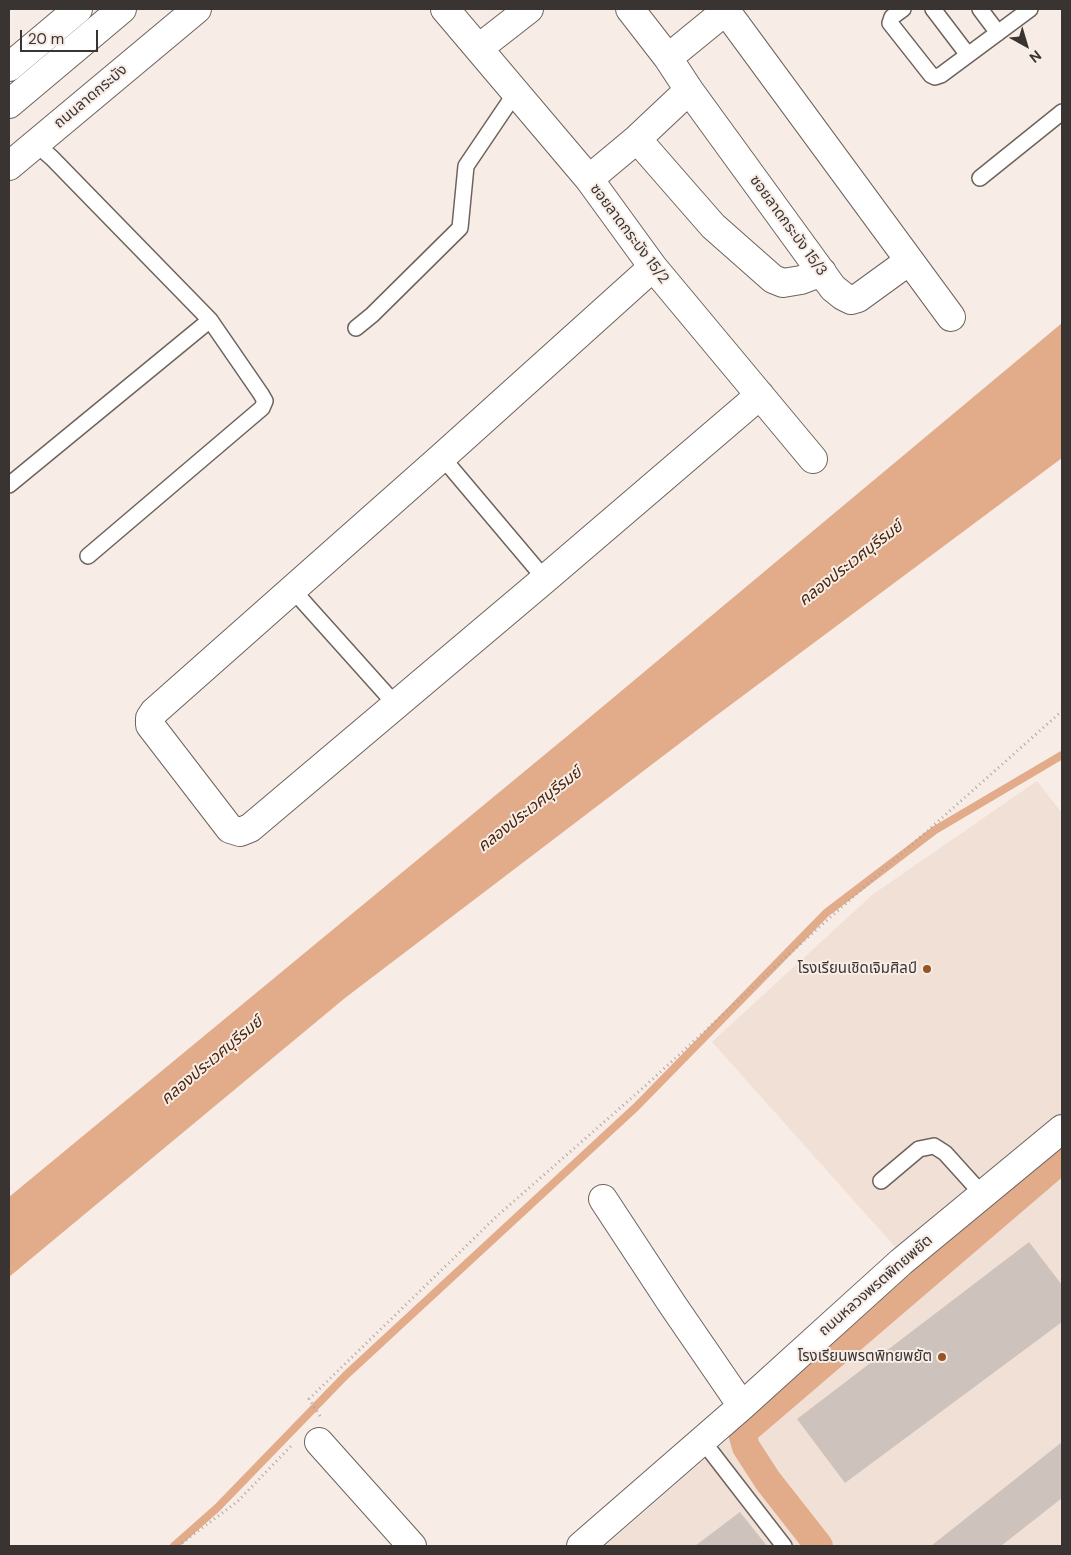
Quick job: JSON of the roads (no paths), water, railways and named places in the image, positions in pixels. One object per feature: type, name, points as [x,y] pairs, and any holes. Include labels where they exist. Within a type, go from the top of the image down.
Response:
[{"type":"street","points":[[9,67],[78,9]]},
{"type":"street","points":[[9,104],[122,9]]},
{"type":"street","points":[[9,142],[168,9]]},
{"type":"street","name":"ถนนลาดกระบัง","points":[[9,166],[197,9]]},
{"type":"street","name":"ซอยลาดกระบัง 15/2","points":[[446,9],[588,179],[653,267],[814,459]]},
{"type":"street","points":[[479,48],[529,9]]},
{"type":"street","name":"ซอยลาดกระบัง 15/3","points":[[630,9],[668,58],[688,90],[833,288],[851,300],[858,298],[909,261]]},
{"type":"street","points":[[668,58],[727,10],[951,317]]},
{"type":"street","points":[[588,179],[636,139],[688,90]]},
{"type":"street","points":[[636,139],[713,226],[773,279],[783,282],[802,280],[822,272]]},
{"type":"street","points":[[653,267],[154,712],[150,718],[150,725],[230,829],[240,832],[250,828],[760,395]]},
{"type":"street","name":"ถนนหลวงพรตพิทยพยัต","points":[[581,1546],[742,1406],[901,1262],[1062,1129]]},
{"type":"street","points":[[603,1200],[742,1406]]},
{"type":"street","points":[[313,1432],[412,1546]]},
{"type":"lane","points":[[903,9],[892,17],[890,24],[931,75],[936,77],[1030,9]]},
{"type":"lane","points":[[933,9],[968,55]]},
{"type":"lane","points":[[980,9],[998,33]]},
{"type":"lane","points":[[356,328],[372,315],[460,228],[466,166],[516,92]]},
{"type":"lane","points":[[980,178],[1062,112]]},
{"type":"lane","points":[[36,144],[52,158],[210,320],[264,401],[262,408],[88,556]]},
{"type":"lane","points":[[9,485],[210,320]]},
{"type":"lane","points":[[442,457],[545,579]]},
{"type":"lane","points":[[292,589],[396,705]]},
{"type":"lane","points":[[880,1180],[919,1149],[934,1146],[945,1153],[983,1196]]},
{"type":"lane","points":[[702,1440],[784,1546]]},
{"type":"water","name":"คลองประเวศบุรีรมย์","points":[[1062,323],[1062,458],[713,718],[345,998],[9,1277],[9,1197],[577,728]]},
{"type":"waterway","points":[[174,1546],[217,1508],[346,1375],[636,1107],[826,913],[935,830],[1062,755]]},
{"type":"waterway","points":[[819,1546],[768,1481],[746,1447],[742,1433],[1062,1159]]},
{"type":"place","name":"โรงเรียนเชิดเจิมศิลป์","points":[[927,969]]},
{"type":"place","name":"โรงเรียนพรตพิทยพยัต","points":[[942,1357]]}]
